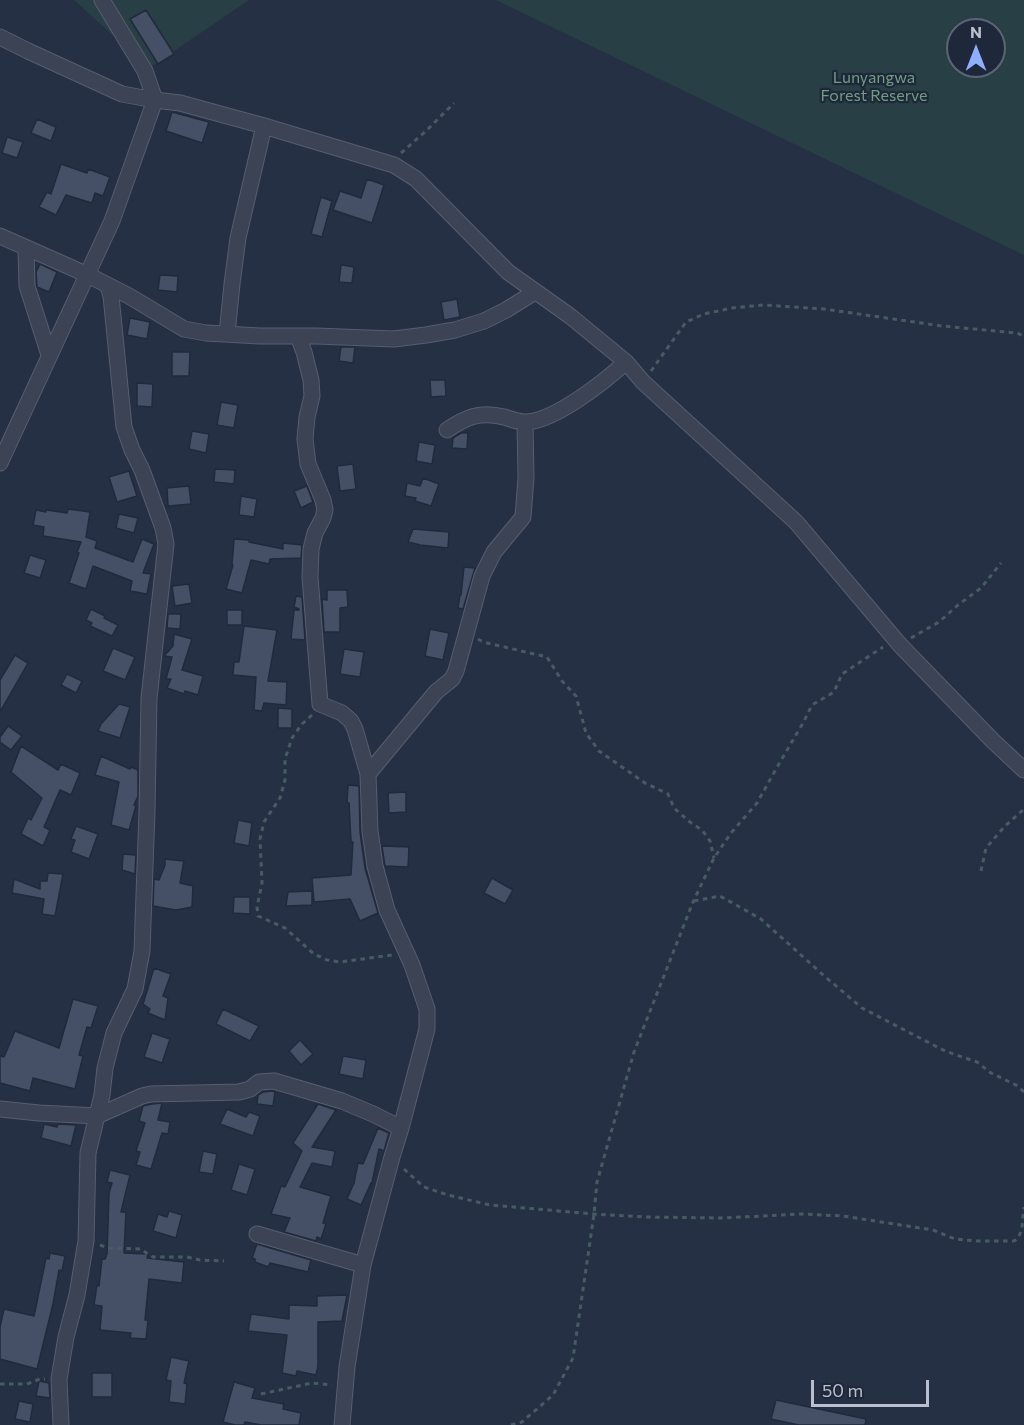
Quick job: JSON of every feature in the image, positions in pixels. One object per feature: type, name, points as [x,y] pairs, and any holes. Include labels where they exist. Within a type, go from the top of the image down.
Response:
[{"type":"street","points":[[0,463],[112,221],[155,100],[145,71],[102,0]]},
{"type":"street","points":[[0,37],[122,94],[180,103],[264,126],[394,165],[416,179],[489,250],[508,272],[570,316],[626,362],[643,382],[796,522],[900,645],[1024,770]]},
{"type":"street","points":[[227,334],[238,238],[264,126]]},
{"type":"street","points":[[0,236],[88,275],[150,308],[184,330],[260,336],[394,339],[426,336],[484,321],[536,292]]},
{"type":"street","points":[[26,248],[27,286],[49,355]]},
{"type":"street","points":[[62,1425],[59,1379],[86,1241],[88,1153],[114,1033],[135,989],[142,951],[149,698],[166,544],[163,528],[124,427],[111,296],[108,286]]},
{"type":"street","points":[[298,336],[311,380],[312,396],[305,439],[308,464],[325,510],[310,549],[309,577],[320,704],[342,713],[351,721],[355,729],[368,774],[370,831],[375,866],[387,910],[422,991],[427,1009],[427,1029],[363,1266],[350,1346],[342,1425]]},
{"type":"street","points":[[447,430],[475,415],[500,416],[525,422],[545,417],[570,404],[626,362]]},
{"type":"street","points":[[368,774],[436,692],[452,678],[482,576],[494,552],[523,517],[526,478],[525,422]]},
{"type":"street","points":[[0,1109],[97,1116],[151,1094],[239,1092],[250,1089],[259,1082],[274,1081],[342,1101],[401,1128]]},
{"type":"street","points":[[257,1234],[363,1266]]},
{"type":"path","points":[[394,165],[398,156],[454,103]]},
{"type":"path","points":[[643,382],[686,322],[704,314],[732,308],[763,305],[824,309],[942,326],[1017,333],[1024,336]]},
{"type":"path","points":[[510,1425],[522,1422],[553,1395],[573,1358],[597,1182],[634,1052],[693,902],[714,858],[731,833],[757,803],[812,705],[834,692],[842,674],[885,645],[900,645],[939,622],[958,604],[981,588],[1001,564]]},
{"type":"path","points":[[466,633],[483,642],[547,657],[562,681],[576,696],[586,733],[599,751],[645,783],[668,794],[674,808],[702,830],[710,841],[714,858]]},
{"type":"path","points":[[320,704],[292,738],[285,759],[285,780],[280,798],[264,822],[260,838],[262,883],[257,907],[258,916],[285,928],[314,954],[327,960],[340,962],[406,953]]},
{"type":"path","points":[[981,871],[986,848],[1024,809]]},
{"type":"path","points":[[693,902],[720,896],[761,919],[862,1008],[945,1051],[977,1062],[1024,1092]]},
{"type":"path","points":[[392,1157],[424,1186],[448,1195],[490,1205],[594,1215],[723,1218],[801,1214],[843,1216],[933,1230],[955,1239],[1014,1241],[1020,1238],[1022,1233],[1024,1207]]},
{"type":"path","points":[[86,1241],[108,1248],[140,1249],[153,1257],[187,1257],[224,1261]]},
{"type":"path","points":[[0,1384],[27,1384],[40,1380],[59,1379]]},
{"type":"path","points":[[261,1394],[312,1383],[345,1387]]},
{"type":"green space","points":[[74,0],[249,0],[149,68]]},
{"type":"green space","name":"Lunyangwa Forest Reserve","points":[[496,0],[1024,0],[1024,255]]},
{"type":"building","points":[[146,10],[174,54],[158,64],[130,19]]},
{"type":"building","points":[[172,112],[209,122],[202,143],[166,131]]},
{"type":"building","points":[[37,119],[56,127],[51,141],[31,133]]},
{"type":"building","points":[[7,137],[23,142],[17,158],[2,153]]},
{"type":"building","points":[[61,164],[87,173],[88,169],[110,177],[103,196],[95,193],[92,203],[66,195],[56,215],[39,207],[47,192],[51,194]]},
{"type":"building","points":[[367,179],[384,185],[372,223],[333,210],[340,191],[361,198]]},
{"type":"building","points":[[321,197],[332,201],[322,237],[311,234]]},
{"type":"building","points":[[40,264],[57,272],[49,292],[37,287],[36,272]]},
{"type":"building","points":[[341,265],[354,267],[352,283],[339,282]]},
{"type":"building","points":[[160,275],[178,276],[177,292],[158,290]]},
{"type":"building","points":[[457,299],[460,317],[444,320],[441,302]]},
{"type":"building","points":[[130,318],[150,322],[147,339],[127,335]]},
{"type":"building","points":[[341,347],[355,347],[353,363],[339,361]]},
{"type":"building","points":[[172,352],[190,352],[189,376],[172,376]]},
{"type":"building","points":[[430,380],[445,380],[446,396],[431,397]]},
{"type":"building","points":[[137,383],[153,384],[152,407],[137,406]]},
{"type":"building","points":[[221,402],[238,405],[234,428],[217,425]]},
{"type":"building","points":[[192,431],[209,434],[206,453],[189,449]]},
{"type":"building","points":[[461,433],[468,433],[467,449],[452,448],[453,438]]},
{"type":"building","points":[[419,442],[435,445],[432,464],[416,461]]},
{"type":"building","points":[[353,464],[356,489],[340,491],[337,466]]},
{"type":"building","points":[[215,469],[235,470],[234,484],[214,482]]},
{"type":"building","points":[[129,471],[137,496],[117,502],[109,477]]},
{"type":"building","points":[[423,478],[439,484],[431,506],[415,501],[416,498],[405,496],[407,483],[420,486]]},
{"type":"building","points":[[189,486],[191,504],[168,506],[167,488]]},
{"type":"building","points":[[307,486],[313,502],[301,508],[294,491]]},
{"type":"building","points":[[241,496],[257,499],[254,517],[239,515]]},
{"type":"building","points":[[68,509],[90,512],[86,537],[97,541],[95,548],[133,562],[142,539],[154,544],[143,573],[151,574],[147,594],[130,591],[132,581],[93,566],[86,589],[69,583],[81,542],[43,536],[44,527],[33,525],[36,510],[67,513]]},
{"type":"building","points":[[119,514],[138,518],[134,533],[116,528]]},
{"type":"building","points":[[413,529],[449,532],[448,548],[408,542]]},
{"type":"building","points":[[234,539],[249,540],[249,542],[283,549],[283,543],[302,545],[301,558],[270,559],[269,564],[251,560],[242,593],[226,589],[233,565]]},
{"type":"building","points":[[30,555],[46,560],[40,578],[24,573]]},
{"type":"building","points":[[464,567],[475,568],[463,609],[458,608]]},
{"type":"building","points":[[189,584],[192,603],[175,606],[172,586]]},
{"type":"building","points":[[327,590],[347,590],[348,607],[340,608],[340,632],[324,632],[322,599],[327,600]]},
{"type":"building","points":[[296,596],[302,597],[305,640],[291,639],[294,610],[299,610],[294,607]]},
{"type":"building","points":[[91,609],[118,625],[112,636],[90,626],[92,623],[86,620]]},
{"type":"building","points":[[227,610],[242,610],[242,625],[227,625]]},
{"type":"building","points":[[168,614],[181,614],[180,629],[167,628]]},
{"type":"building","points":[[244,626],[277,630],[268,681],[287,682],[286,705],[264,703],[262,711],[254,710],[256,677],[233,675],[234,662],[239,662]]},
{"type":"building","points":[[430,629],[449,633],[443,660],[425,656]]},
{"type":"building","points":[[174,634],[192,639],[182,670],[203,676],[198,695],[185,691],[184,694],[167,688],[171,679],[166,679],[172,657],[164,656],[173,646]]},
{"type":"building","points":[[113,648],[135,657],[125,680],[103,671]]},
{"type":"building","points":[[344,649],[364,652],[360,677],[340,674]]},
{"type":"building","points":[[15,655],[28,663],[0,712],[0,680]]},
{"type":"building","points":[[67,674],[82,681],[76,693],[61,685]]},
{"type":"building","points":[[119,704],[130,707],[120,738],[98,731],[101,724]]},
{"type":"building","points":[[278,708],[292,709],[292,728],[278,728]]},
{"type":"building","points":[[8,726],[22,736],[11,750],[0,742],[0,737]]},
{"type":"building","points":[[21,746],[58,770],[61,764],[80,773],[71,795],[60,790],[44,827],[50,830],[43,846],[21,834],[28,818],[31,820],[42,798],[11,772]]},
{"type":"building","points":[[101,756],[130,769],[131,767],[138,770],[138,796],[129,830],[111,825],[119,782],[95,775]]},
{"type":"building","points":[[348,785],[359,786],[360,832],[365,868],[378,913],[360,921],[350,899],[314,902],[312,878],[351,875],[353,842],[351,842],[349,803],[347,803]]},
{"type":"building","points":[[406,792],[406,812],[389,813],[388,793]]},
{"type":"building","points":[[238,820],[252,823],[249,846],[234,843]]},
{"type":"building","points":[[76,826],[98,834],[89,859],[71,852],[75,840],[71,839]]},
{"type":"building","points":[[382,846],[409,847],[408,867],[385,866]]},
{"type":"building","points":[[123,854],[136,855],[135,874],[122,870]]},
{"type":"building","points":[[165,859],[184,861],[180,883],[193,886],[192,907],[176,910],[153,906],[154,879],[159,880]]},
{"type":"building","points":[[48,873],[63,874],[55,916],[42,914],[44,899],[12,893],[14,879],[40,889],[40,881],[47,881]]},
{"type":"building","points":[[492,878],[513,890],[505,904],[484,893]]},
{"type":"building","points":[[312,891],[312,905],[286,906],[288,892]]},
{"type":"building","points":[[234,897],[250,897],[250,914],[233,913]]},
{"type":"building","points":[[154,968],[171,974],[163,996],[168,998],[165,1020],[148,1013],[150,1009],[143,1004]]},
{"type":"building","points":[[73,999],[98,1006],[91,1028],[87,1027],[79,1055],[83,1056],[75,1089],[33,1078],[30,1091],[0,1083],[0,1056],[4,1057],[15,1031],[59,1048]]},
{"type":"building","points":[[223,1009],[259,1026],[250,1041],[216,1024]]},
{"type":"building","points":[[152,1033],[170,1039],[162,1063],[144,1057]]},
{"type":"building","points":[[300,1040],[313,1054],[301,1065],[289,1051]]},
{"type":"building","points":[[343,1056],[366,1060],[363,1079],[339,1074]]},
{"type":"building","points":[[275,1092],[273,1106],[257,1104],[258,1095]]},
{"type":"building","points":[[162,1103],[158,1120],[170,1122],[168,1134],[162,1133],[151,1169],[136,1165],[140,1152],[136,1151],[145,1123],[139,1121],[143,1106]]},
{"type":"building","points":[[318,1104],[336,1110],[312,1147],[335,1151],[332,1167],[312,1163],[300,1187],[331,1196],[321,1239],[317,1237],[316,1241],[284,1232],[290,1218],[271,1214],[281,1186],[285,1187],[302,1151],[293,1143]]},
{"type":"building","points":[[227,1109],[246,1117],[249,1112],[260,1116],[253,1136],[220,1124]]},
{"type":"building","points":[[44,1124],[57,1127],[58,1124],[76,1125],[71,1146],[41,1138]]},
{"type":"building","points":[[378,1128],[389,1133],[384,1151],[379,1149],[372,1183],[361,1205],[347,1199],[354,1183],[358,1163],[363,1164]]},
{"type":"building","points":[[203,1151],[217,1154],[213,1174],[199,1172]]},
{"type":"building","points":[[239,1164],[255,1169],[247,1195],[231,1190]]},
{"type":"building","points":[[110,1170],[130,1175],[121,1212],[126,1212],[124,1253],[148,1254],[147,1258],[184,1262],[182,1283],[149,1279],[145,1320],[148,1320],[146,1339],[130,1338],[131,1333],[100,1330],[102,1306],[94,1305],[102,1259],[105,1259],[107,1254],[109,1193],[112,1183],[107,1182]]},
{"type":"building","points":[[169,1211],[182,1215],[176,1238],[153,1231],[158,1214],[167,1217]]},
{"type":"building","points":[[257,1244],[311,1260],[308,1272],[270,1263],[268,1267],[255,1262],[252,1258]]},
{"type":"building","points":[[50,1253],[65,1256],[62,1271],[59,1270],[37,1369],[0,1359],[0,1327],[4,1309],[34,1316],[46,1258],[49,1259]]},
{"type":"building","points":[[347,1295],[342,1321],[318,1322],[316,1375],[297,1371],[296,1376],[282,1373],[287,1335],[248,1331],[251,1314],[289,1319],[289,1305],[317,1306],[317,1296]]},
{"type":"building","points":[[171,1357],[189,1361],[184,1383],[187,1384],[185,1404],[169,1402],[171,1381],[166,1380]]},
{"type":"building","points":[[92,1373],[112,1373],[112,1397],[92,1397]]},
{"type":"building","points":[[39,1381],[49,1383],[50,1398],[36,1396]]},
{"type":"building","points":[[234,1382],[255,1388],[252,1398],[284,1404],[283,1409],[301,1413],[299,1425],[261,1425],[245,1422],[244,1425],[235,1425],[223,1422]]},
{"type":"building","points":[[776,1400],[866,1419],[865,1425],[799,1425],[771,1419]]},
{"type":"building","points":[[19,1401],[33,1404],[30,1422],[15,1419]]}]
